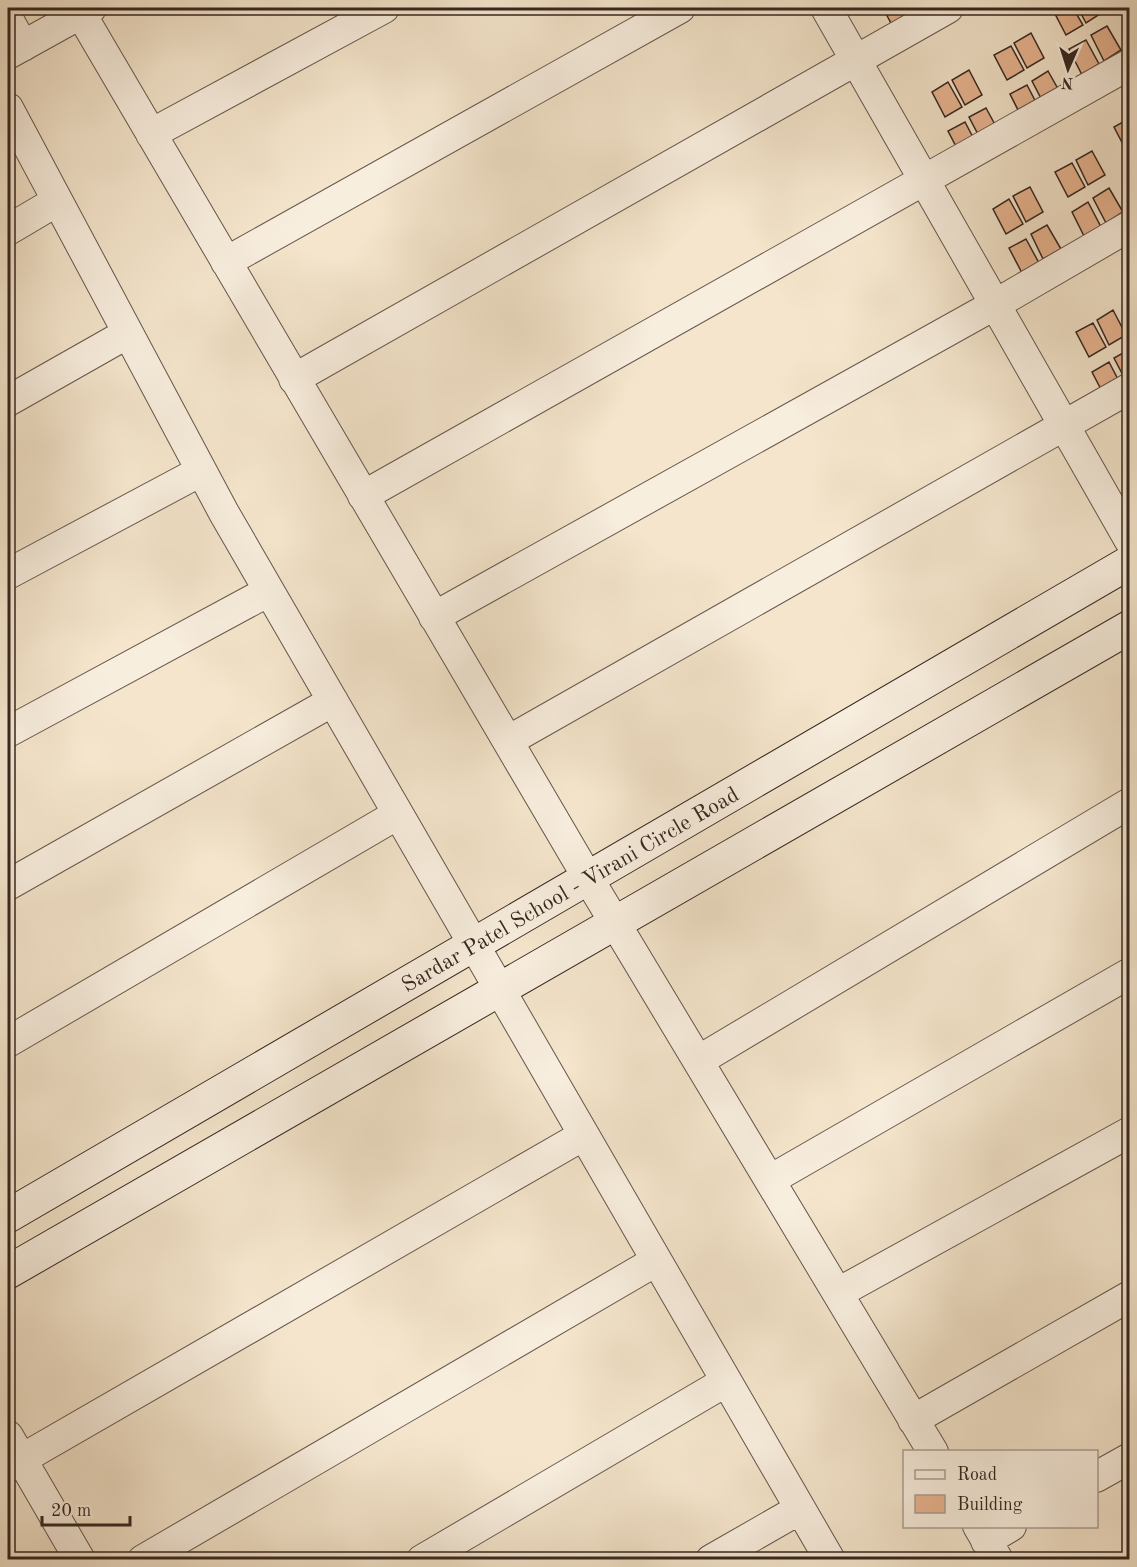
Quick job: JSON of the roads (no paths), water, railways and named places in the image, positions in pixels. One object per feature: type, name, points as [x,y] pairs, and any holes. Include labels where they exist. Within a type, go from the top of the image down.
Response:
[{"type":"street","points":[[151,134],[384,8]]},
{"type":"street","points":[[226,262],[680,8]]},
{"type":"street","points":[[826,8],[1130,541]]},
{"type":"street","points":[[294,379],[948,8]]},
{"type":"street","points":[[8,19],[15,50],[86,11],[151,134],[294,379],[588,878],[932,1450]]},
{"type":"street","points":[[363,496],[1130,64]]},
{"type":"street","points":[[8,108],[201,471],[725,1382],[830,1560]]},
{"type":"street","points":[[8,230],[57,201]]},
{"type":"street","points":[[434,617],[996,304],[1130,226]]},
{"type":"street","points":[[8,400],[128,333]]},
{"type":"street","points":[[508,741],[1130,388]]},
{"type":"street","points":[[8,574],[201,471]]},
{"type":"street","name":"Sardar Patel School - Virani Circle Road","points":[[8,1216],[1130,562]]},
{"type":"street","points":[[8,732],[269,591]]},
{"type":"street","points":[[8,1272],[1130,627]]},
{"type":"street","points":[[8,885],[333,701]]},
{"type":"street","points":[[698,1060],[1130,803]]},
{"type":"street","points":[[8,1042],[399,814]]},
{"type":"street","points":[[770,1180],[1130,973]]},
{"type":"street","points":[[838,1293],[1130,1132]]},
{"type":"street","points":[[80,1560],[12,1454],[584,1135]]},
{"type":"street","points":[[143,1560],[656,1261]]},
{"type":"street","points":[[913,1420],[1130,1296]]},
{"type":"street","points":[[422,1560],[725,1382]]},
{"type":"street","points":[[1098,1476],[1130,1458]]},
{"type":"street","points":[[711,1560],[800,1509]]}]
